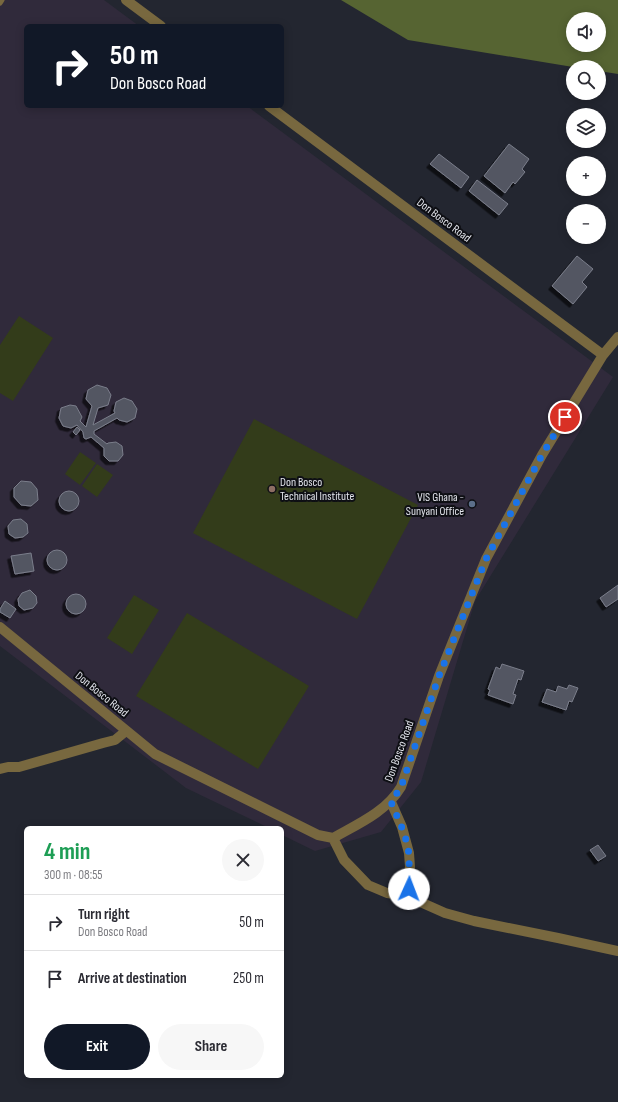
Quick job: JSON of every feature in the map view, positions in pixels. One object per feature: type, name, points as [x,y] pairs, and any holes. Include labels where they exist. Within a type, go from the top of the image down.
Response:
[{"type":"street","points":[[126,0],[158,24]]},
{"type":"street","name":"Don Bosco Road","points":[[272,108],[603,355]]},
{"type":"street","name":"Don Bosco Road","points":[[0,627],[155,754],[318,835],[333,838],[379,812],[391,802],[401,787],[439,676],[486,559],[542,455],[603,355],[618,337]]},
{"type":"street","points":[[0,769],[19,767],[114,740],[126,731]]},
{"type":"street","points":[[391,802],[402,827],[409,853],[409,896]]},
{"type":"street","points":[[333,838],[344,860],[368,885],[387,893],[409,896],[445,913],[474,921],[618,951]]},
{"type":"shaded area","name":"Don Bosco Technical Institute","points":[[0,0],[104,0],[136,24],[24,24],[24,108],[250,108],[613,377],[475,601],[421,782],[381,832],[315,851],[284,836],[284,826],[265,826],[186,788],[0,646]]},
{"type":"green space","points":[[341,0],[618,0],[618,74],[606,72],[606,60],[566,60],[566,66],[408,40]]},
{"type":"green space","points":[[19,316],[53,338],[13,401],[0,393],[0,345]]},
{"type":"green space","points":[[254,419],[418,505],[357,619],[193,533]]},
{"type":"green space","points":[[80,452],[96,463],[80,485],[65,474]]},
{"type":"green space","points":[[97,464],[113,475],[97,497],[82,486]]},
{"type":"green space","points":[[134,595],[159,610],[132,654],[107,638]]},
{"type":"green space","points":[[187,613],[309,686],[258,769],[136,696]]},
{"type":"building","points":[[509,144],[529,159],[522,169],[525,172],[515,184],[513,182],[505,193],[484,176]]},
{"type":"building","points":[[439,154],[469,177],[461,188],[430,164]]},
{"type":"building","points":[[477,180],[508,204],[499,215],[469,191]]},
{"type":"building","points":[[577,256],[593,269],[582,282],[587,287],[573,304],[552,286]]},
{"type":"building","points":[[97,385],[107,388],[111,395],[108,405],[98,408],[93,425],[115,413],[116,402],[124,398],[132,401],[137,409],[135,418],[127,422],[117,418],[94,431],[94,434],[107,444],[116,442],[122,446],[123,455],[118,461],[109,461],[104,456],[104,448],[91,437],[86,439],[84,438],[83,432],[77,425],[71,428],[63,426],[59,418],[61,408],[70,405],[76,406],[82,417],[80,421],[86,427],[92,406],[86,399],[88,390]]},
{"type":"building","points":[[77,427],[80,430],[76,435],[73,432]]},
{"type":"building","points":[[21,481],[31,482],[37,489],[38,500],[31,506],[21,505],[14,497],[14,488]]},
{"type":"building","points":[[69,491],[76,494],[79,501],[76,508],[69,511],[62,508],[59,501],[62,494]]},
{"type":"building","points":[[21,519],[27,524],[28,533],[23,537],[15,538],[9,534],[8,526],[13,520]]},
{"type":"building","points":[[57,550],[64,553],[67,560],[64,567],[57,570],[50,567],[47,560],[50,553]]},
{"type":"building","points":[[31,553],[34,571],[15,574],[11,556]]},
{"type":"building","points":[[618,585],[618,599],[606,607],[600,598]]},
{"type":"building","points":[[30,590],[36,596],[37,603],[33,608],[24,610],[19,606],[18,599],[22,593]]},
{"type":"building","points":[[76,594],[83,597],[86,604],[83,611],[76,614],[69,611],[66,604],[69,597]]},
{"type":"building","points":[[5,601],[16,609],[10,618],[0,612],[0,609]]},
{"type":"building","points":[[502,664],[524,671],[521,680],[518,679],[513,694],[516,695],[513,704],[488,695],[490,690],[488,689],[496,667],[500,669]]},
{"type":"building","points":[[569,685],[578,688],[572,702],[569,701],[566,710],[542,702],[547,689],[556,692],[558,686],[567,689]]},
{"type":"building","points":[[598,845],[606,856],[598,861],[590,850]]},
{"type":"place","name":"Don Bosco Technical Institute","points":[[272,489]]},
{"type":"place","name":"VIS Ghana - Sunyani Office","points":[[472,504]]},
{"type":"route","points":[[409,889],[409,853],[402,827],[391,802],[401,787],[439,676],[486,559],[542,455],[565,417]]}]
